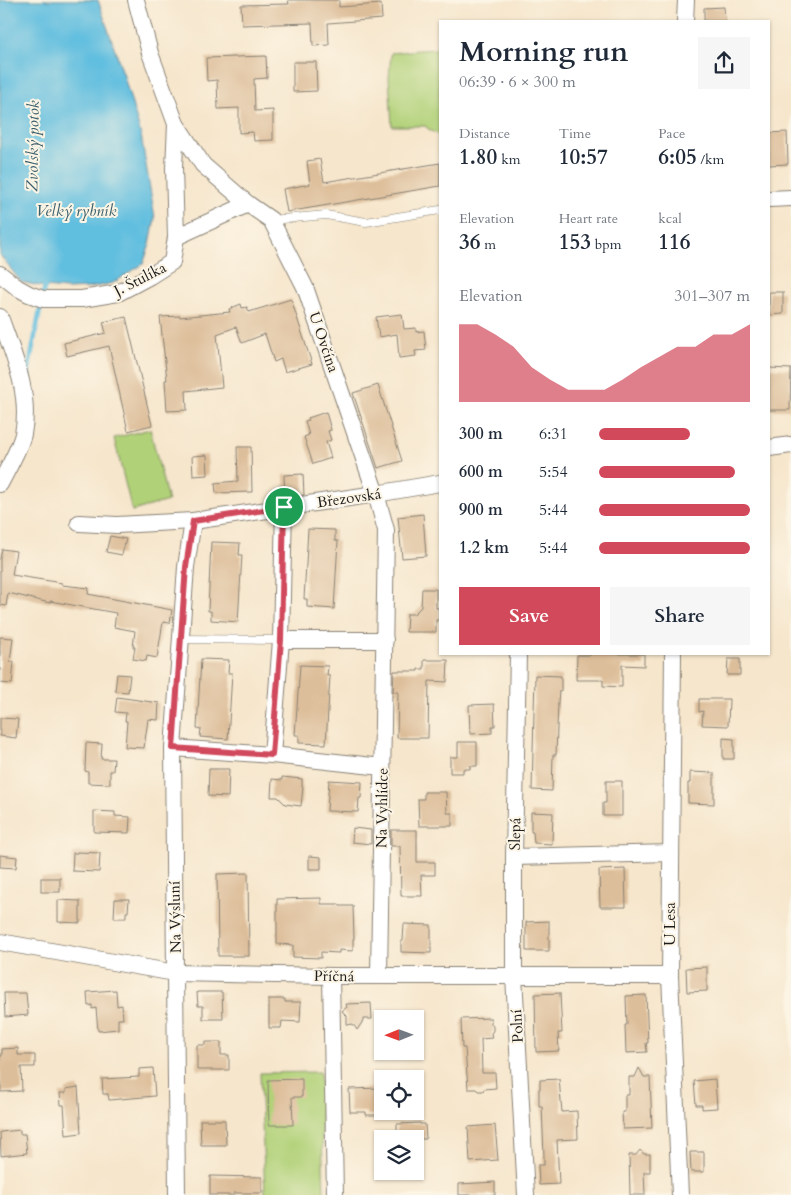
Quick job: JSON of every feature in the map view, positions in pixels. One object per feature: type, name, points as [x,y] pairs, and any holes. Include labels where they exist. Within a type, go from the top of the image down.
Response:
[{"type":"street","name":"J. Štulíka","points":[[136,0],[150,53],[176,124],[203,165],[248,204]]},
{"type":"street","points":[[685,20],[686,0]]},
{"type":"street","name":"J. Štulíka","points":[[0,274],[18,288],[43,299],[82,299],[118,293],[172,262],[176,237],[174,168],[176,124]]},
{"type":"street","points":[[770,199],[791,198]]},
{"type":"street","points":[[176,237],[248,204]]},
{"type":"street","name":"U Ovčína","points":[[248,204],[271,220],[305,287],[376,494]]},
{"type":"street","points":[[0,317],[16,358],[22,383],[25,413],[23,435],[0,484]]},
{"type":"street","points":[[770,448],[791,445]]},
{"type":"street","name":"Březovská","points":[[79,523],[117,524],[193,521],[439,483]]},
{"type":"street","name":"Na Vyhlídce","points":[[376,494],[386,530],[379,976]]},
{"type":"street","points":[[272,755],[281,640],[284,507]]},
{"type":"street","name":"Na Výsluní","points":[[177,1195],[173,748],[186,567],[193,521]]},
{"type":"street","points":[[281,640],[385,640]]},
{"type":"street","name":"Slepá","points":[[518,655],[514,857],[671,853]]},
{"type":"street","name":"U Lesa","points":[[673,655],[670,976],[680,1195]]},
{"type":"street","points":[[173,748],[272,755],[382,767]]},
{"type":"street","name":"Polní","points":[[514,857],[514,976],[526,1195]]},
{"type":"street","name":"Příčná","points":[[0,942],[175,974],[670,976]]},
{"type":"street","points":[[331,976],[335,1195]]},
{"type":"lane","points":[[271,220],[326,215],[366,222],[439,210]]},
{"type":"lane","points":[[181,639],[281,640]]},
{"type":"green space","points":[[439,49],[439,135],[425,126],[392,126],[389,78],[391,53]]},
{"type":"green space","points":[[150,429],[168,501],[132,511],[114,438]]},
{"type":"green space","points":[[320,1072],[324,1195],[265,1195],[260,1073]]},
{"type":"water","name":"Velký rybník","points":[[0,0],[98,0],[123,73],[141,135],[155,218],[150,244],[143,264],[113,283],[89,288],[67,289],[21,282],[0,255]]},
{"type":"building","points":[[288,0],[339,0],[339,7],[381,4],[382,19],[328,23],[329,45],[313,46],[312,23],[242,25],[241,5],[289,4]]},
{"type":"building","points":[[724,7],[725,20],[704,20],[704,8]]},
{"type":"building","points":[[266,56],[267,78],[254,79],[255,111],[273,110],[273,140],[254,141],[253,132],[239,133],[239,108],[218,109],[217,80],[207,81],[206,58]]},
{"type":"building","points":[[293,62],[316,62],[317,91],[293,92]]},
{"type":"building","points":[[787,132],[788,164],[770,165],[770,133]]},
{"type":"building","points":[[320,159],[324,182],[439,163],[439,186],[287,212],[283,189],[310,184],[307,161]]},
{"type":"building","points":[[770,292],[783,292],[783,314],[770,315]]},
{"type":"building","points":[[291,299],[312,364],[285,372],[281,359],[274,362],[265,334],[242,343],[236,327],[217,334],[222,387],[186,391],[187,410],[167,411],[165,380],[167,380],[160,317],[230,312],[229,309],[241,304],[242,308],[247,307],[249,312]]},
{"type":"building","points":[[402,314],[404,329],[416,328],[416,332],[424,331],[426,350],[415,351],[416,356],[399,358],[397,334],[379,337],[376,317]]},
{"type":"building","points":[[126,317],[152,425],[128,431],[109,346],[67,356],[64,343],[106,333],[103,322]]},
{"type":"building","points":[[770,368],[791,369],[790,410],[770,410]]},
{"type":"building","points":[[378,385],[402,461],[378,468],[353,393]]},
{"type":"building","points":[[326,412],[331,430],[328,431],[331,440],[326,442],[331,458],[313,464],[304,437],[309,435],[305,421],[309,420],[308,418]]},
{"type":"building","points":[[237,447],[251,447],[252,492],[216,493],[215,483],[238,481]]},
{"type":"building","points":[[207,455],[208,475],[193,476],[192,456]]},
{"type":"building","points":[[303,474],[304,495],[285,497],[284,475]]},
{"type":"building","points":[[423,514],[426,556],[402,558],[398,517]]},
{"type":"building","points":[[308,529],[335,530],[335,541],[338,541],[334,609],[307,607],[307,599],[304,599]]},
{"type":"building","points":[[110,536],[126,539],[122,555],[106,552]]},
{"type":"building","points":[[211,542],[240,543],[239,555],[242,555],[238,622],[211,620],[211,611],[208,611]]},
{"type":"building","points":[[2,549],[16,551],[12,575],[62,583],[62,585],[89,588],[88,594],[172,610],[170,623],[163,622],[157,658],[147,656],[146,661],[133,659],[135,631],[114,627],[116,613],[50,601],[50,603],[8,593],[6,606],[0,605],[0,559]]},
{"type":"building","points":[[422,589],[436,589],[436,608],[439,608],[439,620],[436,620],[436,632],[406,632],[407,614],[414,614],[421,607]]},
{"type":"building","points":[[0,637],[13,638],[10,662],[14,662],[12,684],[0,683]]},
{"type":"building","points":[[577,655],[644,655],[644,666],[622,665],[622,687],[603,686],[603,680],[576,680]]},
{"type":"building","points":[[201,659],[229,660],[228,673],[232,673],[228,739],[200,737],[201,729],[197,728]]},
{"type":"building","points":[[728,659],[740,659],[740,675],[727,675]]},
{"type":"building","points":[[424,660],[448,660],[447,682],[429,681],[428,738],[397,738],[398,692],[393,692],[394,671],[418,671],[418,669],[424,669]]},
{"type":"building","points":[[300,665],[328,666],[327,676],[330,676],[326,744],[299,743],[299,735],[295,735]]},
{"type":"building","points":[[117,674],[130,675],[128,692],[115,691]]},
{"type":"building","points":[[535,675],[561,676],[556,755],[553,755],[552,791],[532,790]]},
{"type":"building","points":[[117,697],[159,703],[158,720],[148,719],[144,748],[125,747],[126,713],[115,712]]},
{"type":"building","points":[[699,699],[729,699],[728,726],[702,725],[703,711],[699,712]]},
{"type":"building","points":[[494,704],[495,726],[492,726],[492,733],[470,734],[469,705]]},
{"type":"building","points":[[0,718],[18,719],[16,738],[0,736]]},
{"type":"building","points":[[723,738],[734,739],[734,759],[723,759]]},
{"type":"building","points":[[458,742],[477,742],[477,766],[463,769],[463,773],[450,773],[450,757],[458,757]]},
{"type":"building","points":[[86,743],[102,744],[101,759],[114,759],[113,771],[110,771],[110,784],[88,783],[88,772],[85,771]]},
{"type":"building","points":[[209,769],[229,769],[228,797],[208,796]]},
{"type":"building","points":[[690,772],[714,773],[714,804],[688,803]]},
{"type":"building","points":[[282,777],[302,779],[301,806],[285,804],[278,797],[271,797],[272,779],[282,780]]},
{"type":"building","points":[[329,780],[362,782],[358,812],[327,811]]},
{"type":"building","points":[[606,781],[622,781],[622,816],[603,816],[603,803],[606,803]]},
{"type":"building","points":[[424,792],[446,792],[447,813],[452,813],[452,826],[419,826],[418,799],[424,799]]},
{"type":"building","points":[[94,811],[115,812],[115,816],[130,817],[129,833],[94,832]]},
{"type":"building","points":[[531,812],[553,813],[552,844],[534,843],[533,832],[531,832]]},
{"type":"building","points":[[353,828],[371,830],[371,844],[352,842]]},
{"type":"building","points":[[391,830],[417,830],[417,862],[435,862],[435,875],[421,875],[422,896],[401,896],[400,846],[391,846]]},
{"type":"building","points":[[73,853],[100,853],[99,872],[72,871]]},
{"type":"building","points":[[0,855],[17,857],[16,868],[0,867]]},
{"type":"building","points":[[309,856],[321,857],[321,869],[309,869]]},
{"type":"building","points":[[625,869],[626,907],[600,907],[599,870]]},
{"type":"building","points":[[248,873],[249,956],[218,956],[217,874]]},
{"type":"building","points":[[41,878],[60,878],[60,892],[41,892]]},
{"type":"building","points":[[321,898],[321,904],[353,906],[353,951],[339,950],[339,953],[321,952],[321,958],[293,957],[293,945],[277,944],[277,899]]},
{"type":"building","points":[[115,899],[129,899],[126,918],[114,918]]},
{"type":"building","points":[[58,900],[80,901],[80,923],[58,922]]},
{"type":"building","points":[[549,921],[549,951],[526,951],[526,922]]},
{"type":"building","points":[[404,924],[431,925],[431,953],[401,952]]},
{"type":"building","points":[[707,967],[707,991],[687,992],[686,968]]},
{"type":"building","points":[[116,990],[117,1006],[122,1005],[123,1019],[118,1019],[118,1029],[98,1031],[96,1008],[92,1009],[92,1005],[88,1006],[87,992]]},
{"type":"building","points":[[197,992],[222,992],[223,1019],[203,1019],[203,1006],[198,1006]]},
{"type":"building","points":[[4,993],[26,993],[28,1015],[5,1017]]},
{"type":"building","points":[[560,993],[562,1033],[558,1033],[559,1051],[536,1052],[535,994]]},
{"type":"building","points":[[646,995],[647,1052],[626,1053],[626,996]]},
{"type":"building","points":[[269,999],[301,1002],[300,1022],[282,1021],[281,1028],[269,1028]]},
{"type":"building","points":[[371,1003],[372,1019],[363,1019],[357,1030],[353,1024],[347,1025],[347,1016],[342,1011],[347,1007],[346,1004]]},
{"type":"building","points":[[491,1018],[493,1026],[492,1038],[481,1039],[482,1073],[495,1073],[496,1088],[484,1089],[483,1091],[468,1089],[465,1048],[462,1048],[461,1019]]},
{"type":"building","points":[[205,1042],[221,1042],[221,1055],[229,1055],[229,1070],[197,1070],[197,1045],[205,1045]]},
{"type":"building","points":[[18,1048],[18,1055],[35,1055],[35,1067],[21,1067],[22,1091],[1,1092],[0,1056],[2,1056],[2,1049]]},
{"type":"building","points":[[153,1068],[155,1096],[109,1100],[108,1094],[103,1094],[102,1079],[139,1077],[139,1069]]},
{"type":"building","points":[[639,1068],[644,1077],[650,1077],[652,1128],[623,1129],[622,1112],[625,1112],[625,1095],[629,1095],[629,1077],[635,1077]]},
{"type":"building","points":[[302,1079],[302,1097],[292,1097],[293,1125],[269,1125],[268,1080]]},
{"type":"building","points":[[559,1079],[562,1112],[577,1111],[578,1139],[557,1140],[559,1184],[539,1185],[538,1165],[544,1165],[542,1106],[539,1106],[540,1080]]},
{"type":"building","points":[[715,1079],[717,1108],[702,1109],[702,1105],[696,1105],[694,1081]]},
{"type":"building","points":[[78,1087],[81,1133],[66,1135],[64,1105],[61,1105],[60,1093],[66,1093],[66,1089]]},
{"type":"building","points":[[374,1088],[374,1115],[366,1115],[366,1112],[350,1112],[349,1089]]},
{"type":"building","points":[[200,1120],[225,1120],[226,1145],[201,1145]]},
{"type":"building","points":[[397,1124],[425,1124],[426,1139],[424,1139],[424,1130],[397,1130]]},
{"type":"building","points":[[495,1125],[498,1160],[470,1162],[468,1127]]},
{"type":"building","points":[[20,1130],[20,1134],[25,1134],[27,1153],[1,1156],[0,1132]]},
{"type":"building","points":[[640,1150],[644,1154],[650,1154],[650,1172],[644,1172],[645,1195],[630,1195],[629,1155],[636,1155]]},
{"type":"building","points":[[690,1152],[704,1152],[704,1172],[691,1172]]},
{"type":"building","points":[[210,1176],[262,1177],[262,1193],[210,1195]]},
{"type":"building","points":[[495,1182],[495,1195],[459,1195],[459,1184]]},
{"type":"waterway","name":"Zvolský potok","points":[[28,382],[29,367],[45,284]]},
{"type":"route","points":[[284,507],[281,640],[272,755],[173,748],[186,567],[193,521],[284,507]]}]
